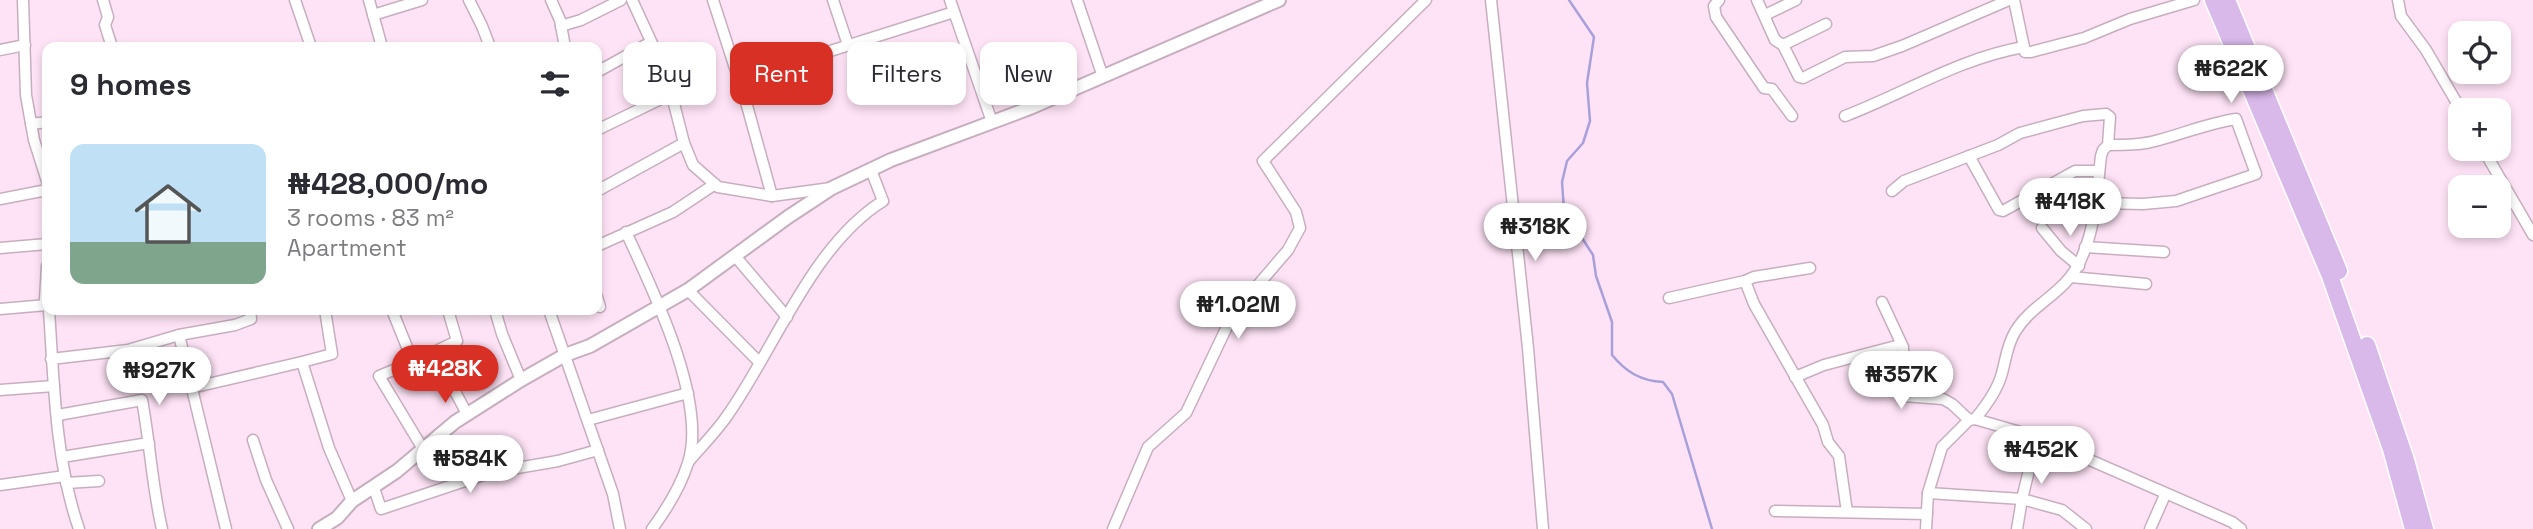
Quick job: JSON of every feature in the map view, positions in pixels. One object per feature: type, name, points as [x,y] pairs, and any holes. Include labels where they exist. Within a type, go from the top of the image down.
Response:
[{"type":"main road","points":[[2213,0],[2330,276],[2391,449],[2413,529]]},
{"type":"main road","points":[[2228,0],[2308,193],[2379,378],[2425,529]]},
{"type":"street","points":[[23,0],[26,95],[42,163]]},
{"type":"street","points":[[103,0],[108,17],[105,25],[110,42]]},
{"type":"street","points":[[295,0],[310,42]]},
{"type":"street","points":[[369,0],[381,42]]},
{"type":"street","points":[[373,15],[422,0]]},
{"type":"street","points":[[469,0],[488,42]]},
{"type":"street","points":[[551,0],[564,42]]},
{"type":"street","points":[[561,26],[581,20],[621,0]]},
{"type":"street","points":[[632,0],[651,42]]},
{"type":"street","points":[[713,0],[730,54]]},
{"type":"street","points":[[833,0],[847,42]]},
{"type":"street","points":[[950,0],[992,122]]},
{"type":"street","points":[[1077,0],[1102,77]]},
{"type":"street","points":[[319,529],[338,523],[352,501],[374,488],[467,414],[565,355],[590,346],[661,307],[832,188],[1102,77],[1279,0]]},
{"type":"street","points":[[1113,529],[1148,447],[1186,413],[1233,314],[1287,250],[1300,228],[1296,212],[1263,161],[1426,0]]},
{"type":"street","points":[[1491,0],[1528,348],[1542,529]]},
{"type":"street","points":[[1719,0],[1714,6],[1716,17],[1764,88],[1772,89],[1792,116]]},
{"type":"street","points":[[1757,0],[1775,40],[1783,45],[1799,77],[1803,78],[1844,57],[1872,56],[1902,46],[2012,0],[2025,52],[2084,38],[2130,19],[2194,0]]},
{"type":"street","points":[[1765,15],[1796,0]]},
{"type":"street","points":[[2398,0],[2401,16],[2426,50],[2454,98]]},
{"type":"street","points":[[858,42],[954,12]]},
{"type":"street","points":[[1783,45],[1826,24]]},
{"type":"street","points":[[0,50],[25,45]]},
{"type":"street","points":[[1845,116],[1941,72],[2024,47]]},
{"type":"street","points":[[602,69],[623,58]]},
{"type":"street","points":[[602,128],[648,105]]},
{"type":"street","points":[[674,105],[684,143],[694,165],[718,187],[772,196],[832,188]]},
{"type":"street","points":[[745,105],[772,196]]},
{"type":"street","points":[[1892,191],[1904,181],[2020,133],[2097,114],[2110,117],[2108,145]]},
{"type":"street","points":[[1926,529],[1928,493],[1942,447],[1972,419],[2002,375],[2007,349],[2022,321],[2071,277],[2079,265],[2097,203],[2103,149],[2108,145],[2157,141],[2214,122],[2236,119],[2256,174],[2176,201],[2143,204],[2097,203]]},
{"type":"street","points":[[31,124],[42,123]]},
{"type":"street","points":[[602,188],[684,143]]},
{"type":"street","points":[[1969,156],[1999,210],[2003,211],[2076,171],[2099,171]]},
{"type":"street","points":[[2490,161],[2533,235]]},
{"type":"street","points":[[652,529],[689,461],[727,416],[787,317],[835,245],[862,217],[883,201],[871,170]]},
{"type":"street","points":[[602,244],[673,212],[715,184]]},
{"type":"street","points":[[0,199],[42,191]]},
{"type":"street","points":[[2042,228],[2061,251],[2079,265]]},
{"type":"street","points":[[626,232],[661,307],[688,393],[692,420],[689,461]]},
{"type":"street","points":[[0,248],[42,244]]},
{"type":"street","points":[[2085,247],[2165,252]]},
{"type":"street","points":[[735,256],[787,317]]},
{"type":"street","points":[[1669,299],[1745,281],[1754,276],[1810,268]]},
{"type":"street","points":[[2071,277],[2146,284]]},
{"type":"street","points":[[1745,281],[1754,303],[1823,425],[1828,442],[1839,456],[1847,512]]},
{"type":"street","points":[[688,290],[760,362]]},
{"type":"street","points":[[1882,302],[1903,347],[1903,396],[1943,399],[1972,419],[2037,437],[2232,522],[2241,529]]},
{"type":"street","points":[[0,309],[42,305]]},
{"type":"street","points":[[48,315],[62,457],[79,529]]},
{"type":"street","points":[[51,359],[128,350],[179,335],[235,325],[251,318],[251,315]]},
{"type":"street","points":[[191,388],[332,354],[326,315]]},
{"type":"street","points":[[394,315],[413,362]]},
{"type":"street","points":[[423,449],[379,376],[457,341],[449,315]]},
{"type":"street","points":[[496,315],[521,380]]},
{"type":"street","points":[[551,315],[613,494],[620,529]]},
{"type":"street","points":[[179,335],[226,529]]},
{"type":"street","points":[[1795,377],[1824,365],[1900,345]]},
{"type":"street","points":[[302,362],[329,448],[352,501]]},
{"type":"street","points":[[450,382],[467,414]]},
{"type":"street","points":[[0,390],[54,386]]},
{"type":"street","points":[[588,420],[688,393]]},
{"type":"street","points":[[58,415],[142,400],[154,495],[162,529]]},
{"type":"street","points":[[2017,529],[2037,437]]},
{"type":"street","points":[[253,440],[266,480],[288,529]]},
{"type":"street","points":[[62,457],[149,443]]},
{"type":"street","points":[[374,488],[381,509],[489,473],[558,461],[598,450]]},
{"type":"street","points":[[0,485],[66,480],[99,481]]},
{"type":"street","points":[[1928,493],[2022,499],[2062,510],[2086,529]]},
{"type":"street","points":[[2150,529],[2165,495]]},
{"type":"street","points":[[1775,512],[1927,514]]},
{"type":"waterway","points":[[1569,0],[1594,37],[1587,83],[1590,121],[1583,143],[1567,161],[1562,182],[1564,210],[1593,255],[1596,276],[1612,322],[1612,355],[1634,374],[1663,382],[1672,394],[1712,529]]}]
